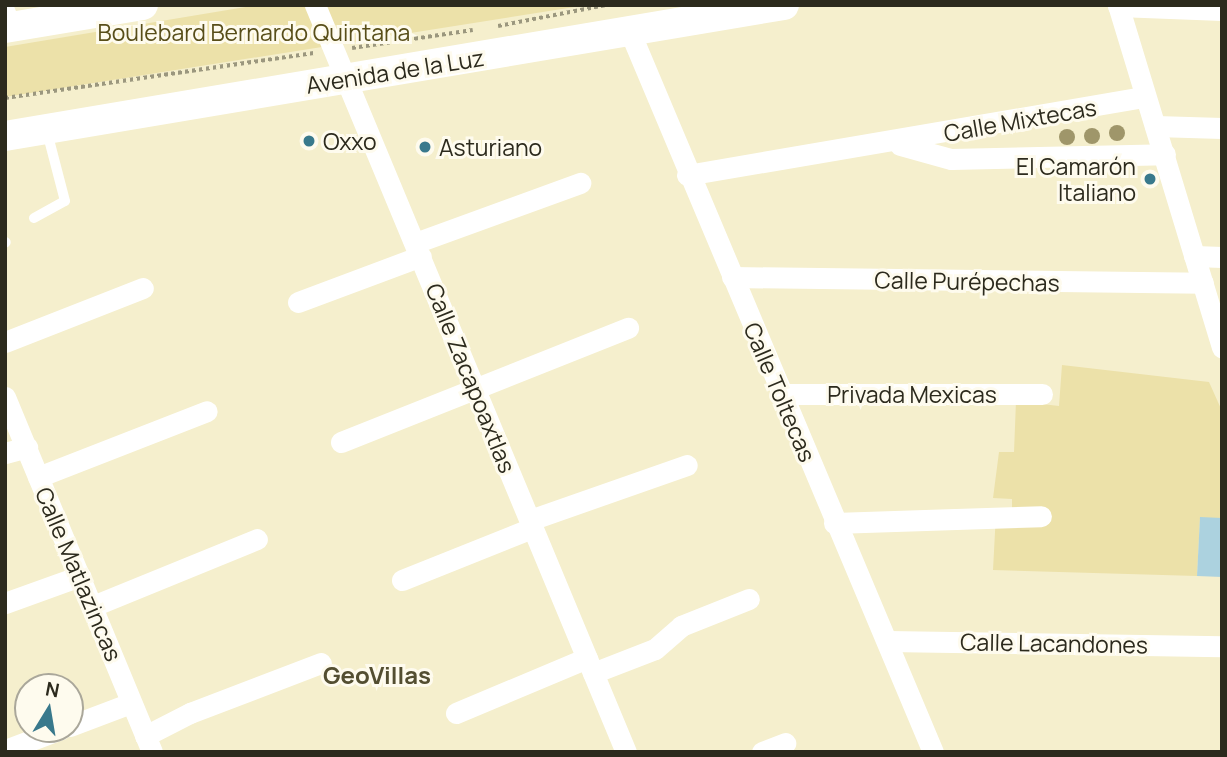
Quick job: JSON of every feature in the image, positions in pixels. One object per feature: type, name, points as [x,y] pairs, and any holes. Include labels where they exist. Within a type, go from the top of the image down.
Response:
[{"type":"main road","points":[[10,20],[143,5]]},
{"type":"main road","name":"Avenida de la Luz","points":[[5,136],[630,32],[736,10],[784,5]]},
{"type":"street","name":"Calle Zacapoaxtlas","points":[[315,5],[626,752]]},
{"type":"street","points":[[1222,10],[1118,6],[1222,348]]},
{"type":"street","name":"Calle Toltecas","points":[[630,32],[687,174],[783,394],[834,523],[933,752]]},
{"type":"street","name":"Calle Mixtecas","points":[[687,174],[894,143],[1145,97]]},
{"type":"street","points":[[1155,126],[1222,128]]},
{"type":"street","name":"Calle Mixtecas","points":[[894,143],[951,159],[1165,155]]},
{"type":"street","points":[[298,302],[580,183]]},
{"type":"street","points":[[1194,256],[1222,257]]},
{"type":"street","name":"Calle Purépechas","points":[[732,277],[1203,283]]},
{"type":"street","points":[[5,342],[143,288]]},
{"type":"street","points":[[341,442],[476,392],[628,328]]},
{"type":"street","name":"Privada Mexicas","points":[[783,394],[1042,394]]},
{"type":"street","name":"Calle Matlazincas","points":[[5,397],[149,744]]},
{"type":"street","points":[[38,477],[207,411]]},
{"type":"street","points":[[5,453],[27,447]]},
{"type":"street","points":[[402,580],[531,524],[687,465]]},
{"type":"street","points":[[834,523],[1041,516]]},
{"type":"street","points":[[93,606],[257,539]]},
{"type":"street","points":[[5,603],[80,576]]},
{"type":"street","points":[[456,713],[590,666],[655,649],[681,626],[749,599]]},
{"type":"street","name":"Calle Lacandones","points":[[887,641],[1222,646]]},
{"type":"street","points":[[149,744],[190,713],[321,663]]},
{"type":"street","points":[[84,721],[131,703]]},
{"type":"street","points":[[5,750],[24,743]]},
{"type":"street","points":[[762,752],[785,743]]},
{"type":"lane","points":[[34,218],[65,201],[46,129]]},
{"type":"path","points":[[5,98],[334,50],[606,5]]},
{"type":"green space","name":"Boulebard Bernardo Quintana","points":[[257,5],[587,5],[5,97],[5,47]]},
{"type":"green space","points":[[1062,365],[1209,382],[1222,411],[1222,518],[1200,518],[1197,576],[993,570],[996,513],[1012,514],[1012,499],[993,498],[999,452],[1014,452],[1016,401],[1059,406]]},
{"type":"building","points":[[1200,517],[1222,518],[1222,577],[1197,576]]},
{"type":"place","name":"Oxxo","points":[[309,141]]},
{"type":"place","name":"Asturiano","points":[[425,147]]},
{"type":"place","name":"El Camarón Italiano","points":[[1150,179]]},
{"type":"district","name":"GeoVillas","points":[[377,675]]}]
